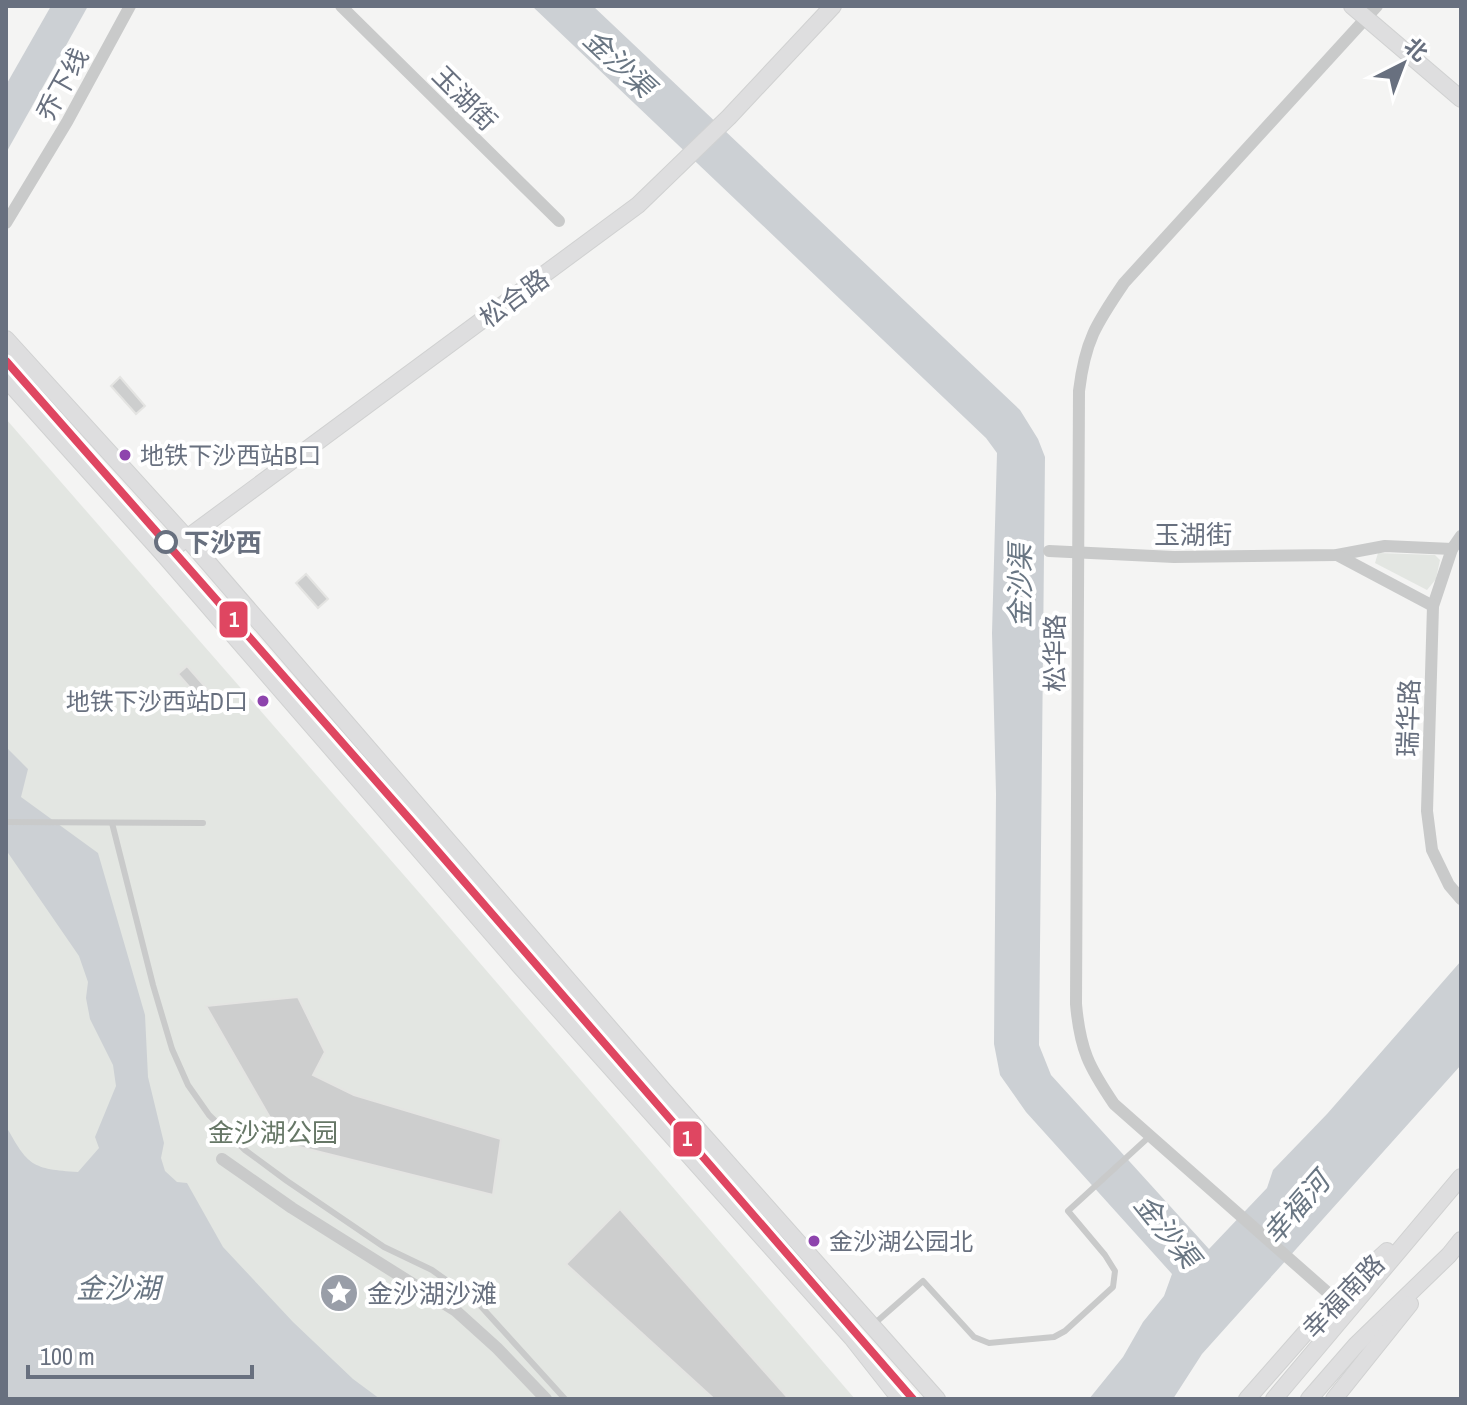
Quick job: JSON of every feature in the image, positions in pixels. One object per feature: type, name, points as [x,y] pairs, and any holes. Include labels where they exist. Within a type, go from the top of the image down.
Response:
[{"type":"main road","name":"松合路","points":[[164,555],[638,205],[729,117],[833,6]]},
{"type":"main road","points":[[1352,6],[1371,12],[1461,99]]},
{"type":"main road","points":[[6,339],[186,537],[560,971],[937,1399]]},
{"type":"main road","points":[[6,379],[164,555],[519,965],[852,1338],[900,1399]]},
{"type":"main road","name":"幸福南路","points":[[1274,1399],[1461,1177]]},
{"type":"main road","name":"幸福南路","points":[[1247,1399],[1335,1299],[1443,1198]]},
{"type":"main road","name":"幸福南路","points":[[1334,1399],[1461,1240]]},
{"type":"main road","name":"幸福南路","points":[[1309,1399],[1356,1345],[1449,1255]]},
{"type":"street","name":"乔下线","points":[[6,223],[67,122],[130,6]]},
{"type":"street","name":"玉湖街","points":[[341,6],[559,221]]},
{"type":"street","name":"松华路","points":[[1335,1299],[1114,1104],[1091,1069],[1079,1037],[1076,1004],[1079,391],[1083,356],[1098,320],[1124,283],[1371,12]]},
{"type":"street","name":"瑞华路","points":[[1461,536],[1452,549],[1433,606],[1427,811],[1432,850],[1449,885],[1461,899]]},
{"type":"street","name":"玉湖街","points":[[1049,551],[1174,557],[1337,555],[1385,546],[1452,549]]},
{"type":"street","name":"玉湖街","points":[[1337,555],[1433,606]]},
{"type":"street","points":[[222,1159],[292,1208],[456,1311],[546,1399]]},
{"type":"lane","points":[[6,822],[203,823]]},
{"type":"lane","points":[[112,823],[172,1049],[188,1085],[209,1115],[245,1150],[287,1181],[384,1247],[432,1270],[477,1302],[565,1399]]},
{"type":"lane","points":[[871,1326],[923,1281],[974,1337],[989,1343],[1032,1341],[1054,1337],[1065,1331],[1113,1287],[1115,1271],[1068,1211],[1150,1136]]},
{"type":"green space","name":"金沙湖公园","points":[[6,419],[423,897],[855,1399],[6,1399]]},
{"type":"green space","points":[[1378,553],[1435,555],[1440,560],[1436,579],[1427,590],[1375,563]]},
{"type":"water","points":[[51,6],[88,6],[6,153],[6,85]]},
{"type":"water","points":[[532,6],[593,6],[1020,410],[1038,439],[1045,457],[1039,1045],[1051,1075],[1209,1249],[1267,1188],[1273,1170],[1327,1114],[1461,961],[1461,1065],[1202,1354],[1173,1399],[1089,1399],[1123,1357],[1143,1322],[1164,1296],[1172,1274],[1026,1112],[1000,1075],[994,1044],[996,794],[992,633],[997,453],[986,438]]},
{"type":"water","name":"金沙湖","points":[[6,747],[28,769],[21,797],[98,853],[145,1015],[148,1077],[164,1143],[161,1158],[165,1171],[177,1182],[187,1183],[223,1247],[293,1322],[353,1379],[380,1399],[6,1399],[6,1126],[20,1150],[33,1163],[50,1169],[78,1172],[99,1148],[95,1137],[116,1086],[113,1065],[90,1019],[86,998],[88,982],[79,956],[6,850]]},
{"type":"building","points":[[120,377],[145,406],[136,414],[111,386]]},
{"type":"building","points":[[306,574],[328,599],[318,608],[296,583]]},
{"type":"building","points":[[187,666],[208,690],[199,698],[178,674]]},
{"type":"building","points":[[298,997],[325,1052],[313,1075],[354,1095],[501,1139],[493,1195],[296,1146],[276,1128],[206,1006]]},
{"type":"building","points":[[620,1209],[789,1399],[714,1399],[566,1264]]},
{"type":"transit line","name":"1","points":[[6,361],[428,840],[913,1399]]},
{"type":"place","name":"地铁下沙西站B口","points":[[125,455]]},
{"type":"place","name":"下沙西","points":[[166,542]]},
{"type":"place","name":"地铁下沙西站D口","points":[[263,701]]},
{"type":"place","name":"金沙湖公园北","points":[[814,1241]]},
{"type":"place","name":"金沙湖沙滩","points":[[339,1293]]},
{"type":"water label","name":"金沙渠","points":[[619,63]]},
{"type":"water label","name":"金沙渠","points":[[1020,586]]},
{"type":"water label","name":"幸福河","points":[[1296,1208]]},
{"type":"water label","name":"金沙渠","points":[[1167,1231]]}]
